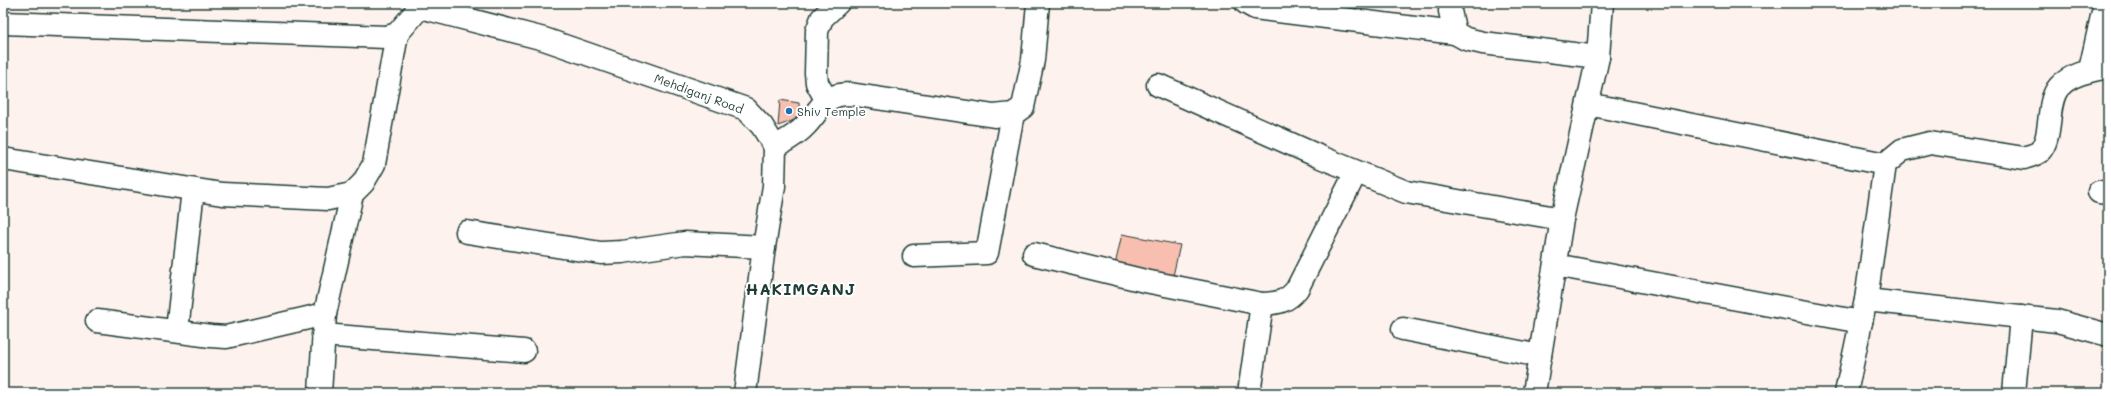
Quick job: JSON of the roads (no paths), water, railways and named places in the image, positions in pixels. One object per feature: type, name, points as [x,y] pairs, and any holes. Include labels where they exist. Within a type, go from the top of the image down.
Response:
[{"type":"street","points":[[826,99],[817,83],[817,31],[822,18],[838,3]]},
{"type":"street","points":[[745,393],[764,247],[774,186],[775,147],[795,135],[806,126],[826,99],[837,94],[850,94],[994,116],[1013,114],[1023,107],[1033,60],[1038,3]]},
{"type":"street","points":[[1246,3],[1255,8],[1455,33],[1466,40],[1483,43],[1598,57]]},
{"type":"street","points":[[1451,3],[1450,11],[1455,33]]},
{"type":"street","points":[[1534,393],[1562,219],[1598,57],[1602,3]]},
{"type":"street","points":[[1846,393],[1866,300],[1885,164],[1902,150],[1930,143],[2024,158],[2038,152],[2044,142],[2054,98],[2059,87],[2099,68],[2106,3]]},
{"type":"street","points":[[320,393],[325,314],[352,194],[363,183],[374,164],[397,34],[418,5]]},
{"type":"street","name":"Mehdiganj Road","points":[[418,5],[544,39],[746,109],[762,126],[775,147]]},
{"type":"street","points":[[3,23],[386,36],[397,34]]},
{"type":"street","points":[[1158,85],[1356,172],[1406,192],[1562,219]]},
{"type":"street","points":[[1588,104],[1885,164]]},
{"type":"street","points":[[914,256],[987,253],[1013,114]]},
{"type":"street","points":[[3,159],[222,194],[328,199],[352,194]]},
{"type":"street","points":[[1034,254],[1145,281],[1262,304],[1281,302],[1290,298],[1296,290],[1356,172]]},
{"type":"street","points":[[177,330],[193,190]]},
{"type":"street","points":[[467,232],[601,253],[622,252],[685,243],[764,247]]},
{"type":"street","points":[[1555,265],[1861,322]]},
{"type":"street","points":[[1866,300],[2057,321],[2108,335]]},
{"type":"street","points":[[1249,393],[1262,304]]},
{"type":"street","points":[[97,321],[226,337],[325,314]]},
{"type":"street","points":[[2014,393],[2021,317]]},
{"type":"street","points":[[1403,329],[1540,356]]},
{"type":"street","points":[[323,335],[524,351]]},
{"type":"place","name":"Shiv Temple","points":[[789,111]]},
{"type":"district","name":"HAKIMGANJ","points":[[801,288]]}]
